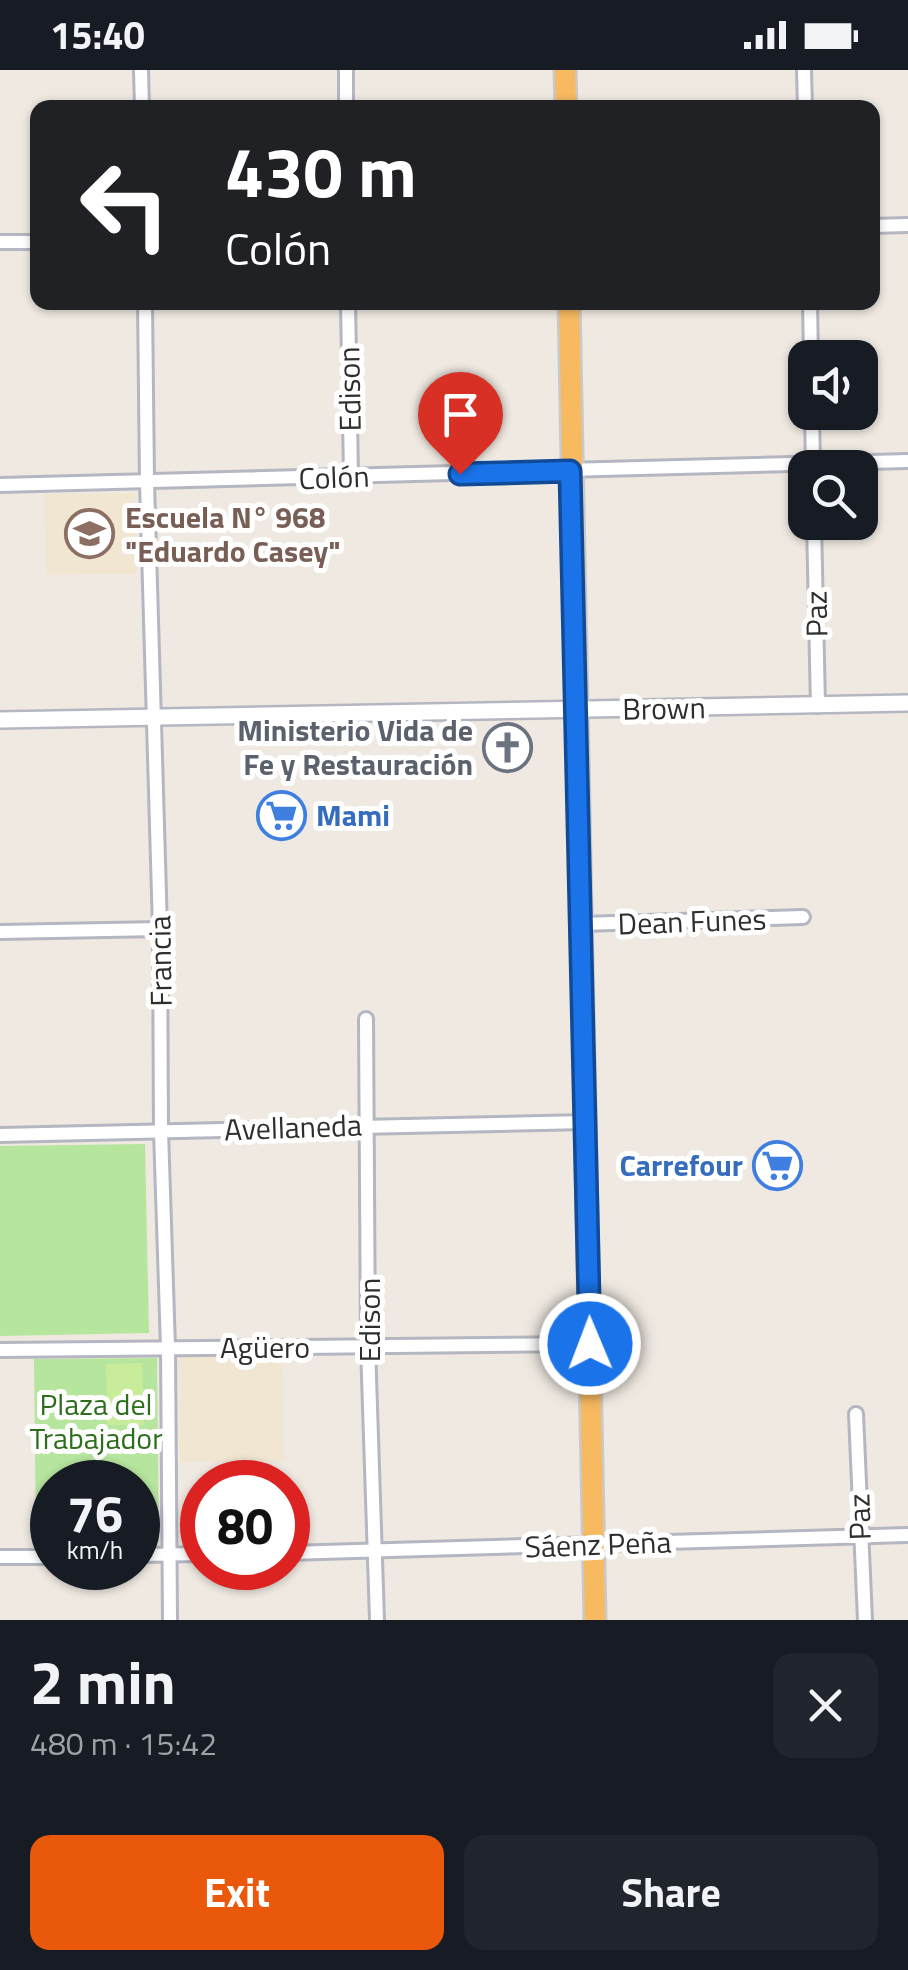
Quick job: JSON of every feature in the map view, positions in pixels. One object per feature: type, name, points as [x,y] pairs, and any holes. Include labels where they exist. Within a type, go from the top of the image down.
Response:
[{"type":"highway","points":[[566,70],[566,100]]},
{"type":"highway","points":[[569,310],[595,1620]]},
{"type":"street","points":[[141,70],[142,100]]},
{"type":"street","points":[[346,70],[346,100]]},
{"type":"street","points":[[804,70],[806,100]]},
{"type":"street","points":[[880,226],[908,225]]},
{"type":"street","points":[[0,242],[30,242]]},
{"type":"street","name":"Francia","points":[[145,310],[168,1348],[170,1620]]},
{"type":"street","name":"Edison","points":[[348,310],[350,476]]},
{"type":"street","points":[[810,310],[811,340]]},
{"type":"street","name":"Colón","points":[[878,463],[908,462]]},
{"type":"street","name":"Colón","points":[[0,484],[788,466]]},
{"type":"street","name":"Paz","points":[[814,540],[818,706]]},
{"type":"street","name":"Brown","points":[[0,720],[908,704]]},
{"type":"street","name":"Dean Funes","points":[[582,924],[803,918]]},
{"type":"street","points":[[0,932],[160,929]]},
{"type":"street","name":"Edison","points":[[366,1019],[368,1346],[377,1620]]},
{"type":"street","name":"Avellaneda","points":[[0,1134],[586,1122]]},
{"type":"street","name":"Agüero","points":[[0,1350],[590,1344]]},
{"type":"street","name":"Paz","points":[[856,1414],[864,1620]]},
{"type":"street","name":"Sáenz Peña","points":[[310,1552],[908,1535]]},
{"type":"street","points":[[160,1555],[180,1555]]},
{"type":"street","points":[[0,1558],[30,1557]]},
{"type":"shaded area","name":"Escuela N° 968 \"Eduardo Casey\"","points":[[135,493],[136,574],[46,575],[44,494]]},
{"type":"shaded area","points":[[283,1351],[284,1460],[180,1462],[179,1352]]},
{"type":"green space","points":[[145,1144],[149,1333],[0,1336],[0,1146]]},
{"type":"green space","name":"Plaza del Trabajador","points":[[157,1358],[158,1460],[35,1460],[34,1359]]},
{"type":"green space","points":[[142,1363],[144,1425],[107,1425],[106,1364]]},
{"type":"place","name":"Escuela N° 968 \"Eduardo Casey\"","points":[[90,534]]},
{"type":"place","name":"Ministerio Vida de Fe y Restauración","points":[[508,747]]},
{"type":"place","name":"Mami","points":[[281,815]]},
{"type":"place","name":"Carrefour","points":[[778,1165]]},
{"type":"route","points":[[460,474],[570,471],[590,1344]]}]
